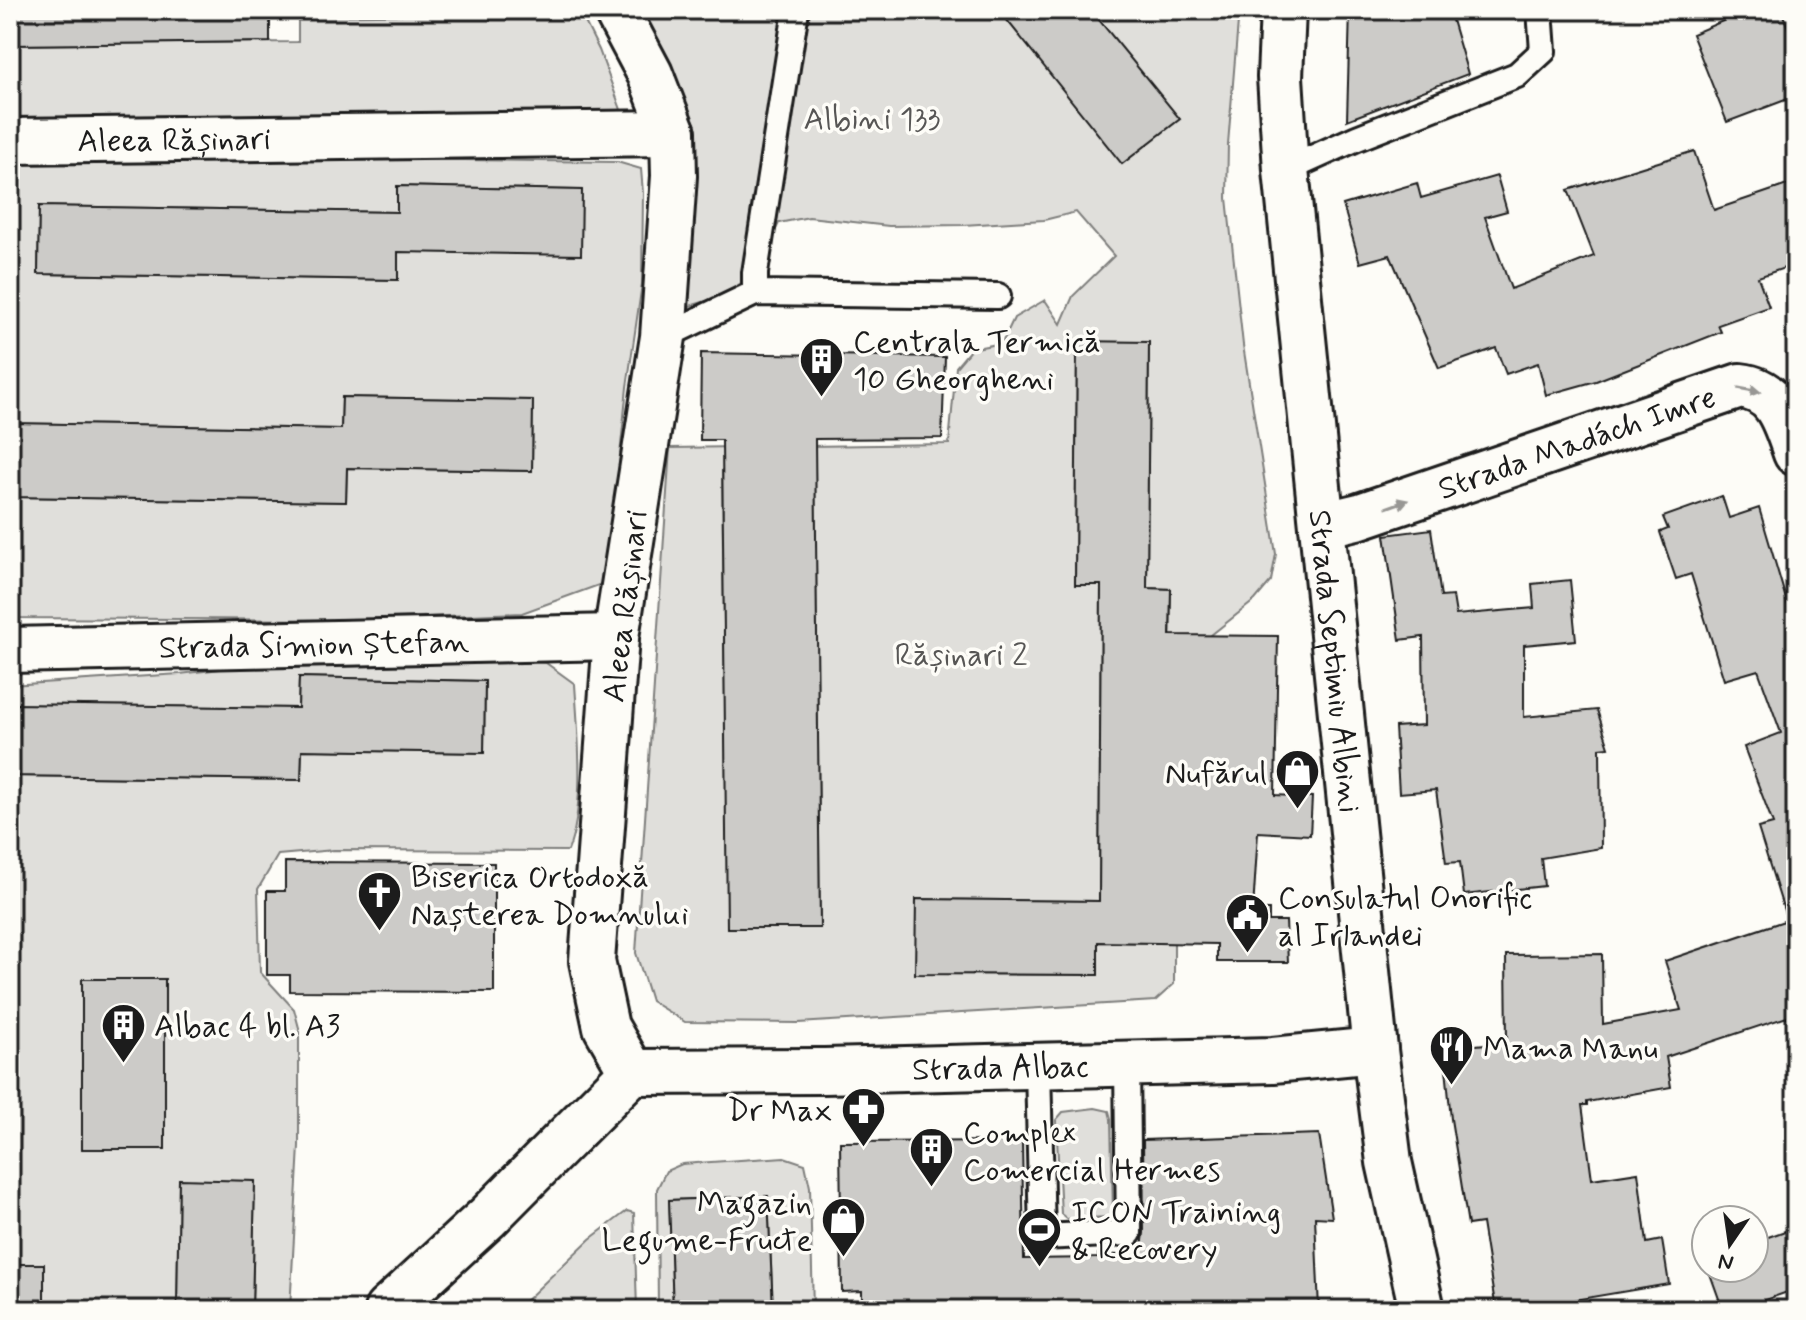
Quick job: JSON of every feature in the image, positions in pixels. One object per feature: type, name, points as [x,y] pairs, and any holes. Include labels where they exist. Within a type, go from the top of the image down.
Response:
[{"type":"street","name":"Aleea Rășinari","points":[[616,10],[650,74],[673,133],[674,176],[663,337],[616,637],[592,961],[606,1027],[632,1072]]},
{"type":"street","name":"Strada Septimiu Albini","points":[[1283,10],[1280,77],[1286,170],[1375,1050],[1389,1162],[1422,1310]]},
{"type":"street","name":"Aleea Rășinari","points":[[10,141],[673,133]]},
{"type":"street","name":"Strada Madách Imre","points":[[1322,525],[1360,516],[1740,386],[1765,393],[1775,403],[1796,453]]},
{"type":"street","name":"Strada Simion Ștefan","points":[[10,650],[616,637]]},
{"type":"street","name":"Strada Albac","points":[[632,1072],[1273,1060],[1375,1050]]},
{"type":"street","points":[[387,1310],[488,1217],[632,1072]]},
{"type":"lane","points":[[755,293],[755,273],[796,10]]},
{"type":"lane","points":[[1286,170],[1357,138],[1517,75],[1543,51],[1540,10]]},
{"type":"lane","points":[[663,337],[755,293],[998,296]]},
{"type":"lane","points":[[1038,1066],[1042,1237],[1129,1233],[1127,1064]]},
{"type":"green space","points":[[454,10],[579,10],[599,50],[623,115],[10,123],[10,45],[298,42],[298,16],[454,14]]},
{"type":"green space","points":[[624,10],[650,10],[650,16],[731,16],[731,10],[999,10],[1122,163],[1091,10],[1239,10],[1228,144],[1227,198],[1243,345],[1276,554],[1271,581],[1255,600],[1196,647],[1174,930],[1174,984],[1155,1001],[798,1023],[685,1022],[651,1001],[636,953],[670,448],[949,444],[956,367],[971,349],[1002,343],[1014,318],[1045,300],[1061,324],[1073,296],[1114,256],[1076,212],[1044,220],[963,225],[889,226],[809,217],[779,223],[755,273],[723,296],[683,308]],"holes":[[[1077,342],[1149,342],[1147,588],[1171,589],[1168,943],[1098,942],[1097,975],[916,974],[917,899],[1099,901],[1101,585],[1075,584]],[[815,469],[820,927],[728,928],[722,470]]]},
{"type":"green space","points":[[10,154],[617,162],[641,169],[642,284],[627,387],[607,582],[522,613],[346,620],[10,618],[10,497],[346,502],[347,468],[532,471],[533,400],[342,397],[341,429],[10,423]],"holes":[[[397,186],[581,190],[398,252],[398,280],[38,274],[39,206],[397,212]]]},
{"type":"green space","points":[[462,655],[546,663],[575,684],[579,791],[574,833],[568,851],[334,850],[278,855],[258,889],[260,972],[294,1009],[299,1028],[299,1146],[290,1310],[252,1310],[255,1182],[179,1180],[177,1310],[44,1310],[44,1264],[10,1264],[10,776],[301,780],[302,750],[484,753],[485,681],[299,677],[298,708],[10,704],[10,685],[180,674],[253,665]],"holes":[[[82,979],[164,979],[165,1149],[82,1148]]]},
{"type":"green space","points":[[1095,1108],[1109,1111],[1111,1119],[1113,1214],[1109,1217],[1067,1219],[1061,1214],[1056,1120],[1063,1112]]},
{"type":"green space","points":[[784,1157],[805,1164],[810,1187],[813,1310],[773,1310],[768,1196],[669,1200],[673,1310],[658,1310],[657,1189],[666,1171],[682,1164]]},
{"type":"green space","points":[[627,1211],[634,1213],[637,1310],[516,1310],[590,1239]]},
{"type":"building","points":[[10,10],[270,10],[270,42],[10,45]]},
{"type":"building","points":[[999,10],[1091,10],[1180,119],[1122,164]]},
{"type":"building","points":[[1350,10],[1449,10],[1468,74],[1347,120]]},
{"type":"building","points":[[1718,10],[1781,10],[1796,48],[1796,96],[1727,122],[1692,34],[1723,21]]},
{"type":"building","points":[[1694,151],[1714,210],[1796,182],[1796,264],[1758,277],[1769,307],[1718,325],[1721,332],[1596,381],[1546,395],[1538,363],[1506,374],[1496,348],[1439,368],[1390,255],[1360,263],[1343,205],[1417,183],[1421,198],[1497,176],[1507,211],[1485,217],[1511,289],[1594,256],[1568,190]]},
{"type":"building","points":[[397,186],[582,190],[581,255],[398,252],[398,280],[38,274],[39,206],[397,212]]},
{"type":"building","points":[[1077,341],[1149,342],[1147,588],[1171,589],[1170,635],[1278,636],[1275,795],[1312,797],[1310,835],[1258,832],[1253,910],[1269,910],[1269,921],[1286,921],[1288,962],[1217,962],[1217,944],[1098,942],[1098,975],[915,974],[916,899],[1099,901],[1101,585],[1075,585]]},
{"type":"building","points":[[701,353],[945,357],[942,438],[815,439],[820,928],[727,928],[722,440],[700,440]]},
{"type":"building","points":[[342,397],[533,400],[532,471],[347,468],[346,502],[10,497],[10,423],[341,429]]},
{"type":"building","points":[[1722,496],[1729,518],[1759,508],[1796,633],[1796,1014],[1666,1057],[1671,1087],[1582,1105],[1592,1179],[1638,1172],[1647,1243],[1662,1240],[1669,1284],[1562,1302],[1563,1310],[1496,1310],[1482,1223],[1468,1225],[1451,1119],[1444,1048],[1507,1042],[1506,955],[1602,954],[1603,1024],[1681,1010],[1665,961],[1787,920],[1758,828],[1773,824],[1744,747],[1781,733],[1758,670],[1724,680],[1691,574],[1676,579],[1660,532],[1668,529],[1663,517]]},
{"type":"building","points":[[1431,529],[1441,597],[1453,596],[1456,615],[1534,608],[1532,584],[1570,580],[1576,640],[1524,645],[1524,717],[1597,710],[1609,747],[1600,748],[1601,848],[1541,858],[1544,886],[1464,895],[1460,862],[1446,863],[1436,790],[1399,793],[1395,727],[1424,725],[1423,637],[1400,640],[1385,535]]},
{"type":"building","points":[[299,677],[485,681],[484,753],[302,750],[301,780],[10,776],[10,704],[298,708]]},
{"type":"building","name":"Biserica Ortodoxă Nașterea Domnului","points":[[285,862],[494,863],[494,992],[290,991],[290,975],[267,975],[267,891],[285,891]]},
{"type":"building","name":"Albac 4 bl. A3","points":[[82,979],[165,979],[165,1149],[82,1149]]},
{"type":"building","points":[[1319,1134],[1332,1218],[1315,1217],[1319,1310],[862,1310],[862,1291],[842,1292],[840,1142],[1022,1141],[1024,1259],[1098,1258],[1098,1254],[1141,1256],[1144,1233],[1143,1140]]},
{"type":"building","points":[[179,1179],[255,1181],[252,1310],[177,1310]]},
{"type":"building","points":[[768,1196],[773,1310],[673,1310],[669,1200]]},
{"type":"building","points":[[1785,1231],[1796,1261],[1796,1289],[1736,1310],[1723,1310],[1714,1284],[1770,1284],[1770,1236]]},
{"type":"building","points":[[10,1264],[44,1264],[44,1310],[10,1310]]},
{"type":"place","name":"Centrala Termică 10 Gheorgheni","points":[[822,398]]},
{"type":"place","name":"Nufărul","points":[[1298,811]]},
{"type":"place","name":"Biserica Ortodoxă Nașterea Domnului","points":[[380,933]]},
{"type":"place","name":"Consulatul Onorific al Irlandei","points":[[1247,954]]},
{"type":"place","name":"Albac 4 bl. A3","points":[[123,1064]]},
{"type":"place","name":"Mama Manu","points":[[1452,1086]]},
{"type":"place","name":"Dr Max","points":[[863,1148]]},
{"type":"place","name":"Complex Comercial Hermes","points":[[932,1189]]},
{"type":"place","name":"Magazin Legume-Fructe","points":[[843,1259]]},
{"type":"place","name":"ICON Training & Recovery","points":[[1040,1268]]},
{"type":"park label","name":"Albini 133","points":[[872,118]]},
{"type":"park label","name":"Rășinari 2","points":[[961,654]]}]
